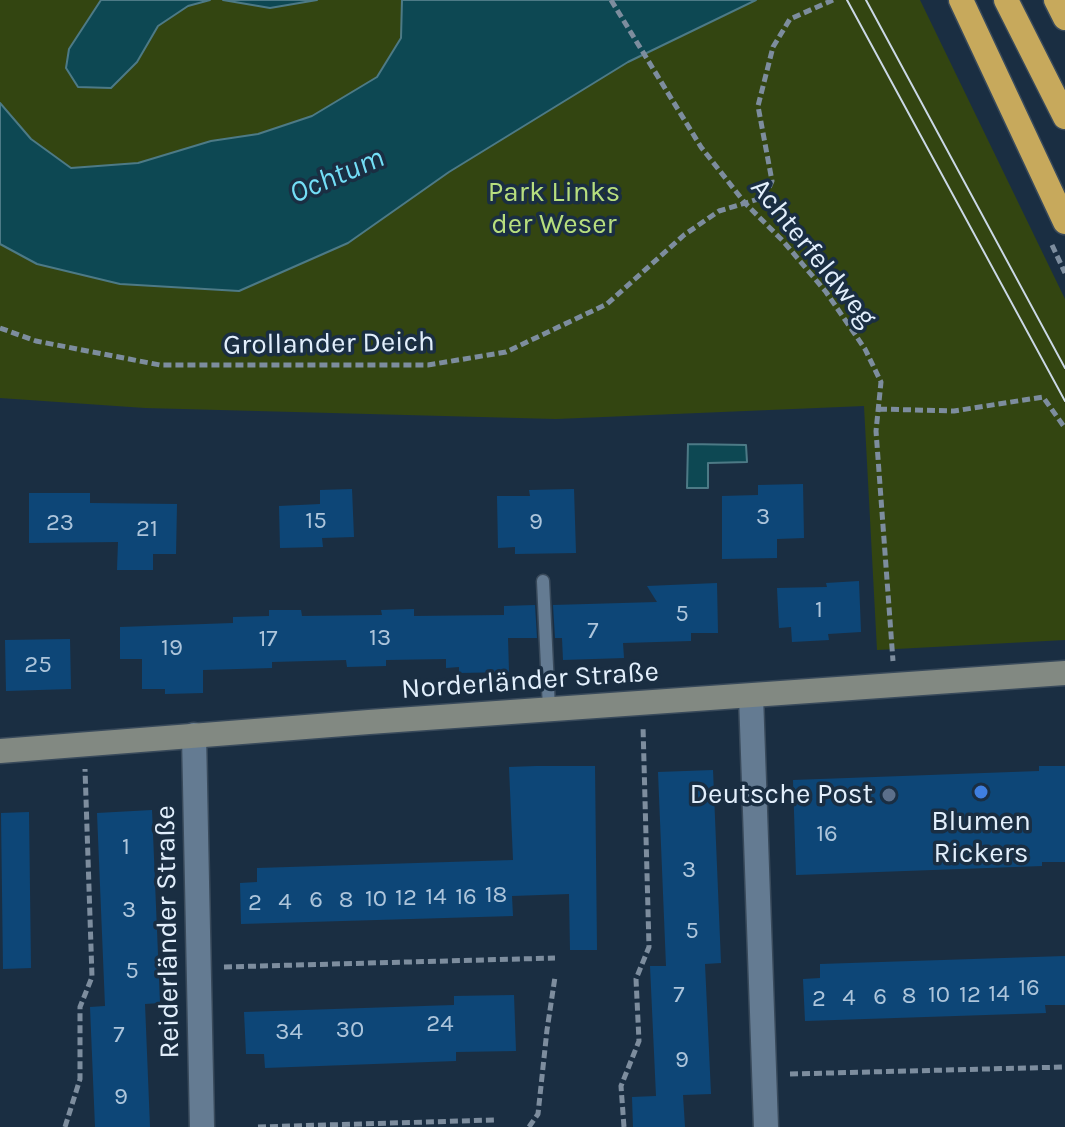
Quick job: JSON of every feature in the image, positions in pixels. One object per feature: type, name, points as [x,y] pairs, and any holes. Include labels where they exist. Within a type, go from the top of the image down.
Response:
[{"type":"highway","points":[[961,0],[1065,222]]},
{"type":"highway","points":[[1006,0],[1065,117]]},
{"type":"highway","points":[[1056,0],[1065,18]]},
{"type":"street","name":"Norderländer Straße","points":[[0,751],[1065,673]]},
{"type":"street","points":[[751,696],[766,1127]]},
{"type":"street","name":"Reiderländer Straße","points":[[194,735],[202,1127]]},
{"type":"lane","points":[[543,581],[549,709]]},
{"type":"path","name":"Achterfeldweg","points":[[611,0],[701,147],[745,203],[783,241],[826,292],[865,349],[881,382],[876,431],[895,686]]},
{"type":"path","name":"Grollander Deich","points":[[0,328],[36,341],[160,365],[428,365],[506,352],[607,304],[684,235],[719,211],[765,197],[772,181],[758,106],[773,47],[790,19],[833,0]]},
{"type":"path","points":[[879,409],[954,411],[1043,397],[1065,428]]},
{"type":"path","points":[[624,1127],[621,1086],[639,1041],[636,979],[649,947],[642,703]]},
{"type":"path","points":[[65,1127],[80,1079],[80,1007],[92,977],[84,744]]},
{"type":"path","points":[[199,968],[555,958]]},
{"type":"path","points":[[529,1127],[538,1114],[555,977]]},
{"type":"path","points":[[764,1075],[1065,1067]]},
{"type":"path","points":[[258,1127],[494,1120]]},
{"type":"green space","name":"Park Links der Weser","points":[[0,0],[920,0],[1065,299],[1065,640],[877,650],[864,406],[556,419],[145,408],[0,398]]},
{"type":"water","points":[[101,0],[210,0],[188,6],[158,26],[137,62],[111,88],[78,87],[66,68],[69,49]]},
{"type":"water","points":[[223,0],[317,0],[270,8]]},
{"type":"water","name":"Ochtum","points":[[402,0],[756,0],[628,62],[449,172],[348,243],[239,291],[120,284],[37,264],[0,244],[0,103],[31,139],[71,168],[138,163],[211,141],[258,134],[312,116],[377,77],[401,38]]},
{"type":"water","points":[[688,444],[746,445],[747,462],[708,463],[708,488],[687,488]]},
{"type":"building","points":[[803,484],[804,538],[777,539],[777,558],[722,559],[722,496],[758,495],[758,485]]},
{"type":"building","points":[[352,489],[354,537],[322,538],[323,547],[280,548],[279,506],[320,504],[320,490]]},
{"type":"building","points":[[574,489],[576,553],[515,554],[515,547],[498,548],[497,496],[530,496],[529,490]]},
{"type":"building","points":[[29,493],[90,493],[90,503],[177,504],[176,554],[153,554],[153,570],[117,570],[118,542],[29,543]]},
{"type":"building","points":[[859,581],[861,632],[828,634],[829,640],[792,642],[791,627],[779,628],[777,588],[827,587],[826,583]]},
{"type":"building","points":[[717,583],[718,633],[691,633],[691,641],[623,643],[624,658],[563,660],[562,638],[555,638],[553,605],[657,602],[647,586]]},
{"type":"building","points":[[535,605],[537,638],[508,638],[509,672],[459,673],[459,667],[446,668],[446,659],[386,660],[386,666],[347,667],[346,660],[272,662],[272,668],[203,670],[203,693],[165,694],[165,689],[142,689],[142,659],[120,659],[120,627],[233,623],[233,617],[269,616],[269,610],[301,610],[302,616],[382,615],[381,610],[414,609],[414,616],[504,615],[504,606]]},
{"type":"building","points":[[70,639],[71,689],[6,691],[5,640]]},
{"type":"building","points":[[595,766],[597,950],[570,950],[569,894],[512,896],[513,916],[241,924],[240,883],[257,882],[257,868],[513,860],[509,767]]},
{"type":"building","points":[[1039,766],[1065,766],[1065,862],[1042,862],[1042,866],[796,875],[793,780],[1039,771]]},
{"type":"building","points":[[713,770],[721,963],[705,964],[711,1094],[683,1095],[685,1127],[633,1127],[632,1097],[656,1096],[650,966],[666,966],[658,772]]},
{"type":"building","points":[[152,810],[160,1003],[145,1004],[150,1127],[95,1127],[90,1007],[105,1006],[97,813]]},
{"type":"building","points":[[29,812],[31,968],[3,969],[1,813]]},
{"type":"building","points":[[1065,956],[1065,1005],[1045,1005],[1046,1013],[805,1021],[803,979],[820,978],[820,964]]},
{"type":"building","points":[[514,995],[516,1051],[456,1052],[456,1061],[265,1068],[264,1054],[246,1054],[244,1012],[454,1005],[454,996]]},
{"type":"tram line","points":[[847,0],[1065,401]]},
{"type":"tram line","points":[[866,0],[1065,368]]},
{"type":"place","name":"Blumen Rickers","points":[[981,792]]},
{"type":"place","name":"Deutsche Post","points":[[889,795]]}]
